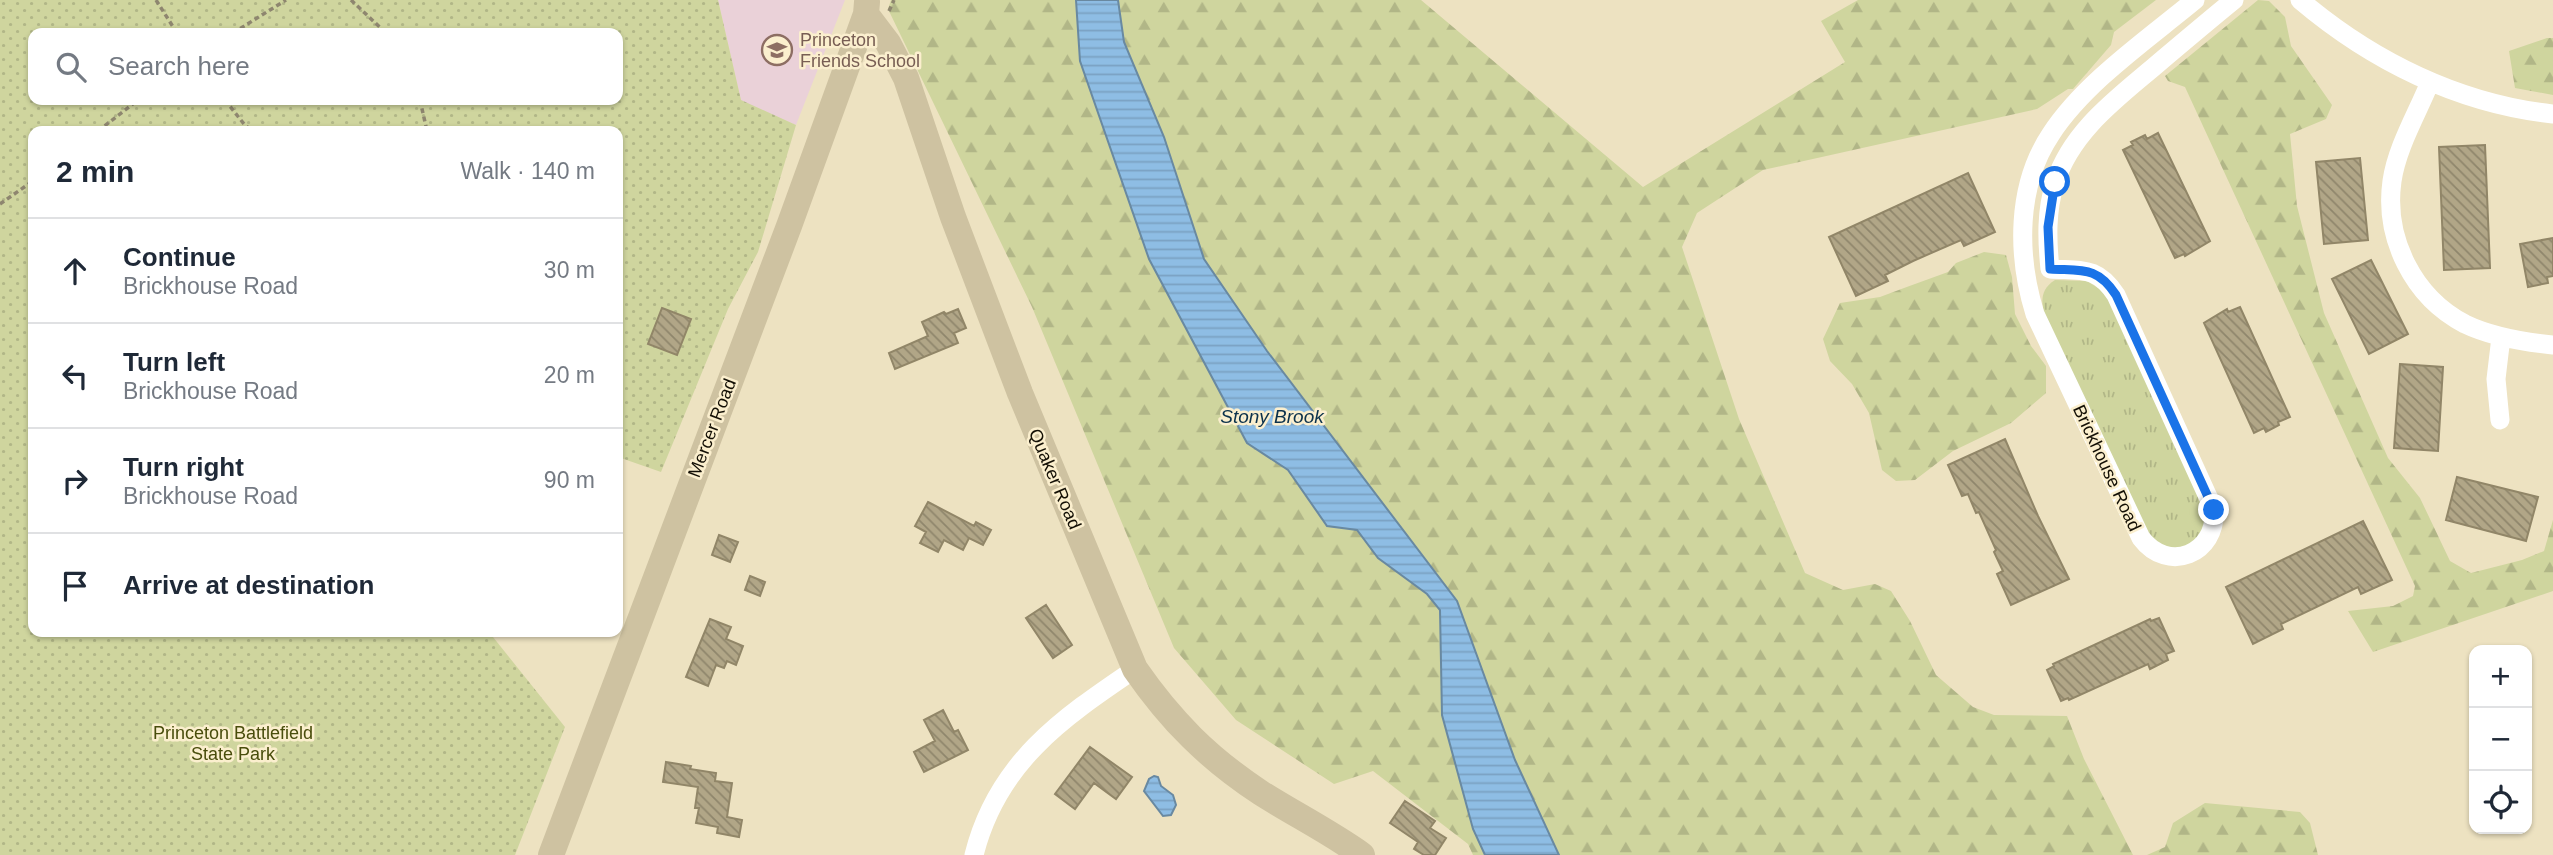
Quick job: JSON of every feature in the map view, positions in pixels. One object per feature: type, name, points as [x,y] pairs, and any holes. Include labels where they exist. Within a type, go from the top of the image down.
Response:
[{"type":"street","name":"Brickhouse Road","points":[[2026,279],[2050,269],[2095,274],[2106,280],[2116,295],[2214,510],[2213,531],[2206,541],[2192,552],[2167,556],[2148,548],[2141,538],[2035,314],[2026,279],[2023,232],[2029,184],[2050,135],[2076,103],[2195,0]]},
{"type":"street","points":[[2050,269],[2050,203],[2060,170],[2084,131],[2109,104],[2234,0]]},
{"type":"street","points":[[2301,0],[2353,41],[2430,82],[2490,103],[2553,114]]},
{"type":"street","name":"Quaker Road","points":[[867,7],[906,78],[953,217],[1015,380],[1135,669],[1161,706],[1208,754],[1260,792],[1362,855]]},
{"type":"street","name":"Mercer Road","points":[[551,855],[789,226],[867,7]]},
{"type":"street","points":[[2430,82],[2400,152],[2392,178],[2392,224],[2399,250],[2425,292],[2443,309],[2465,323],[2501,337],[2553,345]]},
{"type":"street","points":[[2037,161],[2060,170]]},
{"type":"street","points":[[2500,419],[2496,379],[2501,337]]},
{"type":"street","points":[[974,855],[990,810],[1024,756],[1076,708],[1135,669]]},
{"type":"path","points":[[156,0],[174,28]]},
{"type":"path","points":[[241,28],[286,0]]},
{"type":"path","points":[[351,0],[381,28]]},
{"type":"path","points":[[104,126],[132,105]]},
{"type":"path","points":[[229,105],[246,126]]},
{"type":"path","points":[[421,105],[426,126]]},
{"type":"path","points":[[0,204],[28,184]]},
{"type":"shaded area","name":"Princeton Friends School","points":[[718,0],[845,0],[796,125],[741,101]]},
{"type":"green space","name":"Princeton Battlefield State Park","points":[[0,0],[718,0],[741,100],[796,125],[758,252],[728,309],[661,472],[623,459],[623,126],[28,126],[28,637],[493,637],[565,727],[515,855],[0,855]]},
{"type":"green space","points":[[891,0],[1076,0],[1080,61],[1149,259],[1247,442],[1288,470],[1327,526],[1357,530],[1378,558],[1427,594],[1440,610],[1442,715],[1473,829],[1485,855],[1473,855],[1468,844],[1373,771],[1334,784],[1236,720],[1174,648],[1032,307],[888,9]]},
{"type":"green space","points":[[1118,0],[1421,0],[1643,187],[1845,62],[1821,21],[1858,0],[2156,0],[2114,32],[2111,45],[2073,89],[2068,89],[2037,109],[1763,170],[1697,213],[1682,247],[1739,419],[1805,573],[1843,590],[1875,584],[1891,591],[1910,621],[1936,675],[1973,707],[1994,715],[2067,716],[2084,759],[2133,855],[1559,855],[1515,760],[1457,601],[1267,351],[1204,259],[1164,137],[1124,42]]},
{"type":"green space","points":[[2258,0],[2269,1],[2285,17],[2291,46],[2332,105],[2326,119],[2290,134],[2297,206],[2324,313],[2388,458],[2420,498],[2450,561],[2471,573],[2522,560],[2544,551],[2553,520],[2553,591],[2373,652],[2348,611],[2393,606],[2413,596],[2415,586],[2185,87],[2168,81],[2165,76]]},
{"type":"green space","points":[[2553,38],[2553,95],[2515,88],[2509,51]]},
{"type":"green space","points":[[1984,252],[2006,255],[2012,277],[2015,314],[2031,346],[2046,366],[2046,393],[2011,423],[1953,451],[1915,480],[1896,481],[1882,470],[1869,413],[1852,384],[1830,361],[1823,339],[1840,303],[1880,297],[1948,272],[1956,263]]},
{"type":"green space","points":[[2055,280],[2087,281],[2109,295],[2208,512],[2207,529],[2183,551],[2151,542],[2044,314],[2043,295]]},
{"type":"green space","points":[[2205,803],[2300,812],[2310,823],[2318,855],[2147,855],[2165,847],[2173,823]]},
{"type":"water","name":"Stony Brook","points":[[1076,0],[1118,0],[1124,42],[1164,137],[1204,259],[1267,351],[1457,601],[1515,760],[1559,855],[1485,855],[1473,829],[1442,715],[1440,610],[1427,594],[1378,558],[1357,530],[1327,526],[1288,470],[1247,443],[1149,259],[1080,61]]},
{"type":"water","points":[[1158,777],[1161,786],[1173,795],[1176,805],[1171,815],[1163,816],[1144,791],[1149,779]]},
{"type":"building","points":[[2158,133],[2210,241],[2185,256],[2184,254],[2175,258],[2123,150],[2133,145],[2131,142],[2145,135],[2147,139]]},
{"type":"building","points":[[2485,145],[2490,268],[2444,270],[2439,147]]},
{"type":"building","points":[[2360,158],[2368,240],[2324,244],[2316,162]]},
{"type":"building","points":[[1968,173],[1995,232],[1964,246],[1961,240],[1913,261],[1885,275],[1888,281],[1856,296],[1829,237]]},
{"type":"building","points":[[2553,238],[2553,276],[2547,277],[2548,283],[2528,287],[2520,244]]},
{"type":"building","points":[[2371,260],[2408,334],[2369,354],[2332,279]]},
{"type":"building","points":[[2240,307],[2290,417],[2278,422],[2279,425],[2266,432],[2264,428],[2254,433],[2204,323],[2227,309],[2228,312]]},
{"type":"building","points":[[662,308],[691,319],[677,355],[648,344]]},
{"type":"building","points":[[958,309],[966,328],[954,333],[958,343],[895,369],[889,353],[928,336],[922,322]]},
{"type":"building","points":[[2400,364],[2443,367],[2438,451],[2394,448]]},
{"type":"building","points":[[2005,439],[2069,579],[2011,605],[1997,574],[2003,571],[1994,552],[1996,550],[1979,512],[1976,513],[1968,494],[1962,496],[1948,465]]},
{"type":"building","points":[[2457,477],[2538,497],[2526,541],[2446,520]]},
{"type":"building","points":[[928,502],[974,526],[976,522],[991,530],[983,545],[969,538],[963,550],[944,540],[938,552],[920,543],[926,532],[915,526]]},
{"type":"building","points":[[2363,521],[2392,580],[2361,594],[2358,587],[2281,624],[2283,629],[2253,644],[2226,587]]},
{"type":"building","points":[[719,535],[738,542],[730,562],[712,555]]},
{"type":"building","points":[[750,576],[765,582],[760,596],[745,590]]},
{"type":"building","points":[[1046,605],[1072,645],[1053,658],[1026,618]]},
{"type":"building","points":[[2159,618],[2174,651],[2166,654],[2168,660],[2150,669],[2148,664],[2069,700],[2068,698],[2061,701],[2047,670],[2054,666],[2053,664],[2150,619]]},
{"type":"building","points":[[710,619],[731,627],[726,639],[743,646],[736,665],[727,661],[724,668],[716,665],[708,686],[686,677]]},
{"type":"building","points":[[943,710],[954,732],[958,730],[968,750],[924,772],[914,752],[935,741],[924,720]]},
{"type":"building","points":[[1090,747],[1132,777],[1116,799],[1094,783],[1075,809],[1055,794]]},
{"type":"building","points":[[666,762],[716,773],[715,781],[732,783],[727,817],[742,820],[739,837],[717,833],[718,827],[696,823],[699,808],[695,808],[698,787],[663,782]]},
{"type":"building","points":[[1405,801],[1435,821],[1430,828],[1446,838],[1435,855],[1424,855],[1414,849],[1418,842],[1390,823]]},
{"type":"place","name":"Princeton Friends School","points":[[777,50]]},
{"type":"route","points":[[2055,182],[2048,227],[2050,269],[2079,270],[2106,280],[2116,295],[2214,510]]}]
